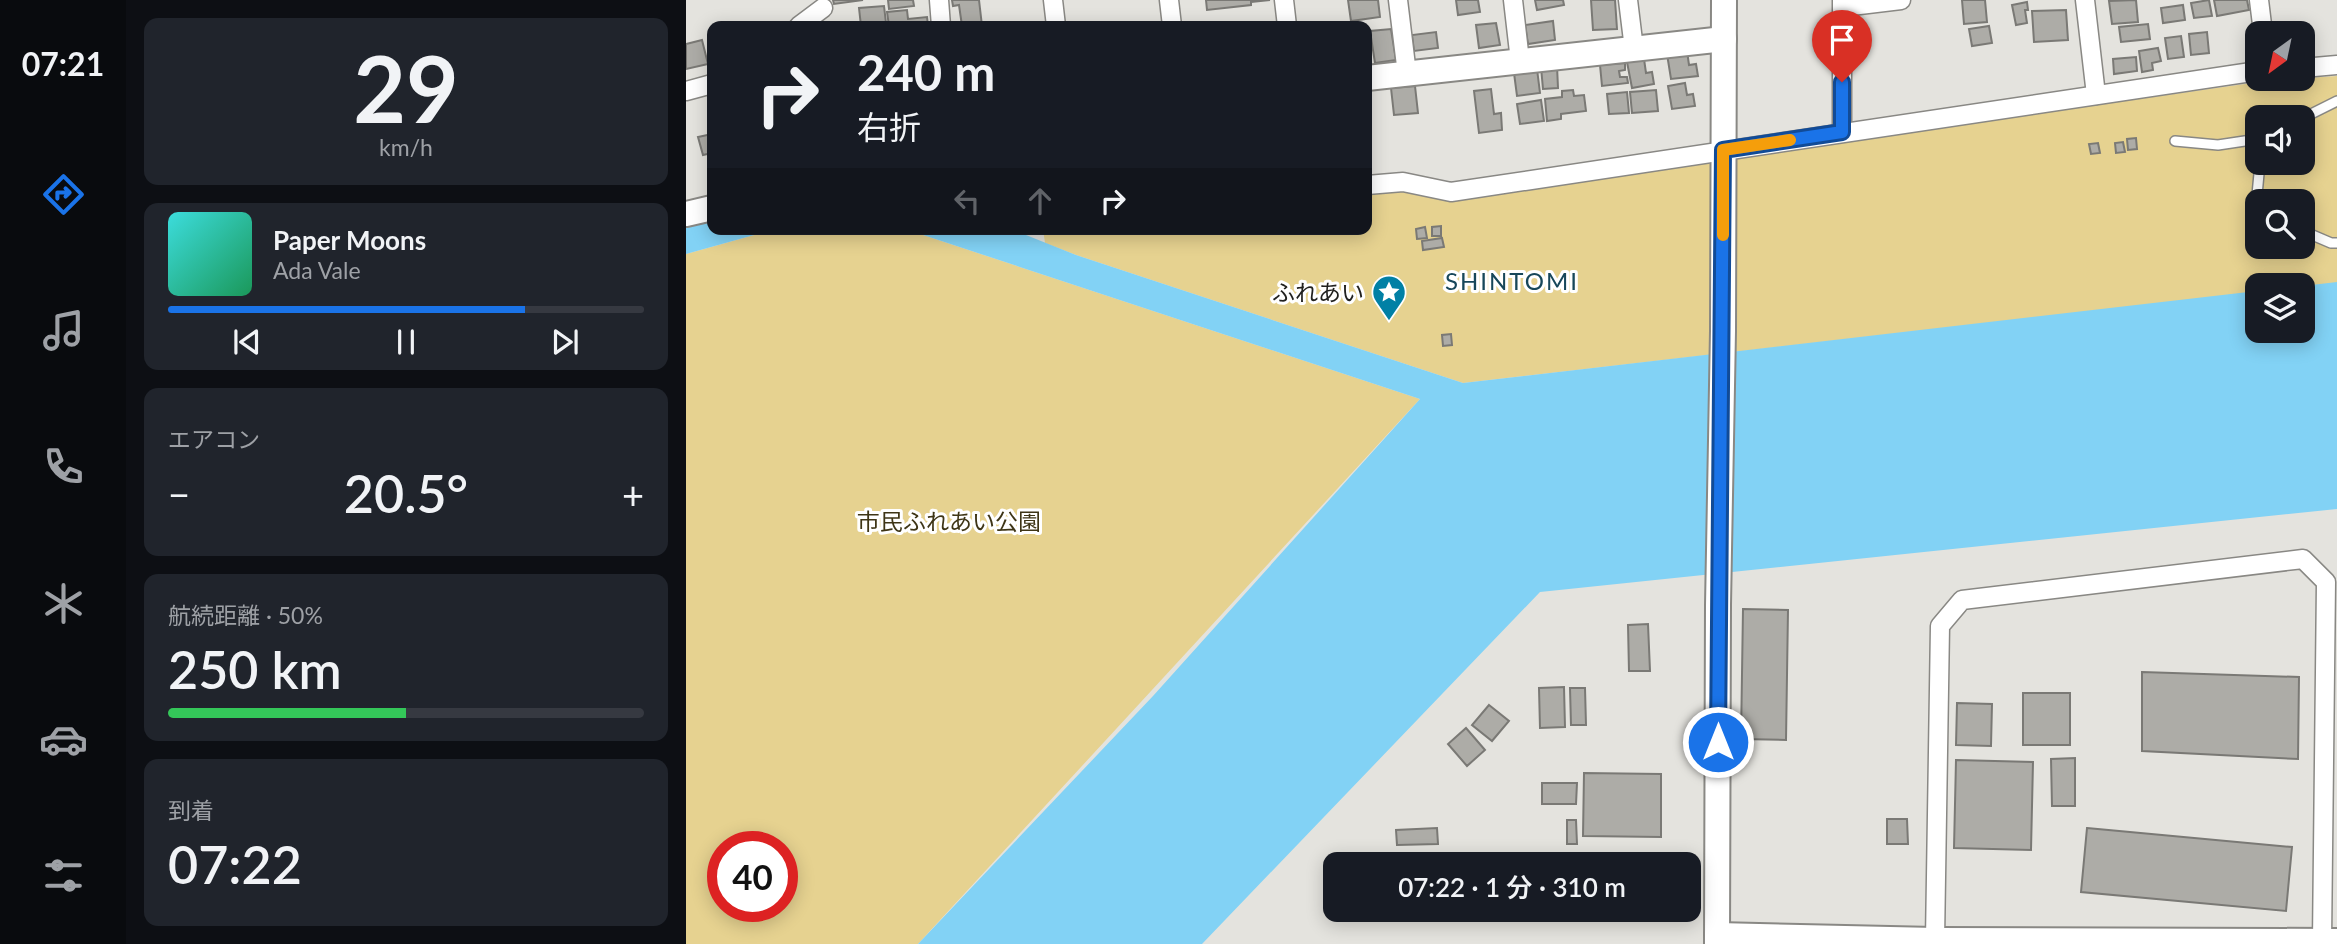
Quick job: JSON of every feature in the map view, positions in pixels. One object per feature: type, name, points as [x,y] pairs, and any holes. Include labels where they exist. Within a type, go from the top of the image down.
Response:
[{"type":"street","points":[[939,0],[941,21]]},
{"type":"street","points":[[1053,0],[1055,21]]},
{"type":"street","points":[[1169,0],[1171,21]]},
{"type":"street","points":[[1284,0],[1286,21]]},
{"type":"street","points":[[1398,0],[1407,74]]},
{"type":"street","points":[[1513,0],[1520,61]]},
{"type":"street","points":[[1628,0],[1634,49]]},
{"type":"street","points":[[1724,0],[1717,939],[1935,940],[2330,941],[2326,582],[2303,559],[1962,600],[1940,626],[1935,940]]},
{"type":"street","points":[[1842,132],[1842,3],[1901,0]]},
{"type":"street","points":[[2085,0],[2096,95]]},
{"type":"street","points":[[2259,0],[2262,21]]},
{"type":"street","points":[[807,21],[823,11]]},
{"type":"street","points":[[1372,78],[1724,39]]},
{"type":"street","points":[[2315,67],[2337,65]]},
{"type":"street","points":[[1372,185],[1403,182],[1451,192],[2245,74]]},
{"type":"street","points":[[686,91],[707,85]]},
{"type":"street","points":[[686,214],[707,209]]},
{"type":"lane","points":[[2315,112],[2337,101]]},
{"type":"lane","points":[[2175,141],[2218,145],[2245,141]]},
{"type":"lane","points":[[2315,236],[2337,243]]},
{"type":"green space","points":[[2337,76],[2337,283],[2315,285],[2315,273],[2245,273],[2245,293],[1463,383],[1076,255],[1045,243],[1044,235],[1372,235],[1372,191],[1403,188],[1451,196],[2245,84],[2245,91],[2315,91],[2315,77]]},
{"type":"green space","name":"市民ふれあい公園","points":[[754,235],[923,235],[1420,399],[918,944],[686,944],[686,254]]},
{"type":"water","points":[[707,219],[707,235],[754,235],[686,254],[686,225]]},
{"type":"water","points":[[923,235],[1026,235],[1076,255],[1463,383],[2245,292],[2245,343],[2315,343],[2315,285],[2337,282],[2337,509],[1540,592],[1202,944],[918,944],[1153,696],[1420,399]]},
{"type":"building","points":[[833,0],[863,0],[834,4]]},
{"type":"building","points":[[888,0],[913,0],[914,6],[889,9]]},
{"type":"building","points":[[952,0],[979,0],[981,21],[961,21],[959,5],[953,6]]},
{"type":"building","points":[[1206,0],[1270,0],[1207,10]]},
{"type":"building","points":[[1348,0],[1378,0],[1380,17],[1351,21]]},
{"type":"building","points":[[1456,0],[1478,0],[1480,12],[1458,15]]},
{"type":"building","points":[[1535,0],[1563,0],[1564,5],[1537,10]]},
{"type":"building","points":[[1591,0],[1615,0],[1617,29],[1593,30]]},
{"type":"building","points":[[1962,0],[1985,0],[1987,22],[1964,24]]},
{"type":"building","points":[[2136,0],[2138,22],[2112,24],[2109,1]]},
{"type":"building","points":[[2209,0],[2212,16],[2194,18],[2191,3]]},
{"type":"building","points":[[2214,0],[2247,0],[2249,10],[2217,16]]},
{"type":"building","points":[[2027,2],[2027,23],[2016,25],[2012,5]]},
{"type":"building","points":[[2183,5],[2185,20],[2163,23],[2161,8]]},
{"type":"building","points":[[884,6],[886,21],[860,21],[859,8]]},
{"type":"building","points":[[907,10],[908,19],[927,17],[927,21],[888,21],[887,12]]},
{"type":"building","points":[[2066,10],[2068,40],[2034,42],[2032,11]]},
{"type":"building","points":[[1553,21],[1555,40],[1528,44],[1525,25]]},
{"type":"building","points":[[1496,23],[1500,45],[1479,48],[1476,25]]},
{"type":"building","points":[[2148,24],[2150,39],[2121,42],[2119,27]]},
{"type":"building","points":[[1989,26],[1992,43],[1972,46],[1969,29]]},
{"type":"building","points":[[1391,29],[1396,60],[1375,63],[1372,31]]},
{"type":"building","points":[[1436,32],[1438,48],[1414,51],[1412,35]]},
{"type":"building","points":[[2207,32],[2209,53],[2191,55],[2189,34]]},
{"type":"building","points":[[2181,36],[2184,57],[2168,59],[2165,38]]},
{"type":"building","points":[[702,40],[707,64],[686,69],[686,44]]},
{"type":"building","points":[[2158,48],[2161,61],[2152,63],[2153,70],[2142,72],[2139,51]]},
{"type":"building","points":[[1687,51],[1689,65],[1696,64],[1698,76],[1671,79],[1667,54]]},
{"type":"building","points":[[2136,57],[2137,71],[2114,74],[2113,59]]},
{"type":"building","points":[[1644,59],[1646,73],[1652,72],[1654,84],[1632,88],[1627,62]]},
{"type":"building","points":[[1625,63],[1625,70],[1619,71],[1620,77],[1627,77],[1628,83],[1602,86],[1600,65]]},
{"type":"building","points":[[1557,66],[1558,88],[1543,89],[1541,67]]},
{"type":"building","points":[[1537,69],[1540,93],[1517,96],[1514,73]]},
{"type":"building","points":[[1685,83],[1687,95],[1693,94],[1695,106],[1672,109],[1668,86]]},
{"type":"building","points":[[1415,86],[1418,113],[1394,115],[1391,88]]},
{"type":"building","points":[[1491,89],[1494,114],[1501,113],[1502,130],[1479,133],[1474,91]]},
{"type":"building","points":[[1573,90],[1574,96],[1584,95],[1586,111],[1561,114],[1561,119],[1547,121],[1545,99],[1562,97],[1562,91]]},
{"type":"building","points":[[1656,90],[1658,111],[1632,113],[1630,92]]},
{"type":"building","points":[[1627,92],[1629,113],[1609,114],[1607,94]]},
{"type":"building","points":[[1541,100],[1544,121],[1520,124],[1517,104]]},
{"type":"building","points":[[707,135],[707,154],[703,155],[698,137]]},
{"type":"building","points":[[2136,138],[2137,149],[2128,150],[2127,139]]},
{"type":"building","points":[[2123,142],[2125,152],[2116,153],[2115,143]]},
{"type":"building","points":[[2098,143],[2100,153],[2091,154],[2089,144]]},
{"type":"building","points":[[1441,226],[1441,236],[1432,236],[1432,227]]},
{"type":"building","points":[[1425,227],[1427,238],[1417,239],[1416,229]]},
{"type":"building","points":[[1442,238],[1444,247],[1423,250],[1422,241]]},
{"type":"building","points":[[1451,334],[1452,345],[1443,346],[1442,335]]},
{"type":"building","points":[[1743,609],[1788,610],[1786,740],[1741,739]]},
{"type":"building","points":[[1648,624],[1650,671],[1629,671],[1628,625]]},
{"type":"building","points":[[2142,672],[2299,677],[2298,759],[2142,751]]},
{"type":"building","points":[[1564,687],[1565,727],[1540,728],[1539,688]]},
{"type":"building","points":[[1570,688],[1585,688],[1586,725],[1571,725]]},
{"type":"building","points":[[2023,693],[2070,693],[2070,745],[2023,745]]},
{"type":"building","points":[[1957,703],[1992,704],[1991,746],[1956,745]]},
{"type":"building","points":[[1489,705],[1509,721],[1492,741],[1472,725]]},
{"type":"building","points":[[1466,728],[1485,750],[1467,766],[1448,744]]},
{"type":"building","points":[[2075,758],[2075,806],[2052,806],[2051,759]]},
{"type":"building","points":[[1956,760],[2033,762],[2031,850],[1954,848]]},
{"type":"building","points":[[1584,773],[1661,774],[1661,837],[1583,836]]},
{"type":"building","points":[[1542,783],[1577,783],[1576,804],[1542,804]]},
{"type":"building","points":[[1887,819],[1907,819],[1908,844],[1887,844]]},
{"type":"building","points":[[1567,820],[1576,820],[1577,844],[1567,844]]},
{"type":"building","points":[[1437,828],[1438,844],[1397,845],[1396,830]]},
{"type":"building","points":[[2087,828],[2292,847],[2286,911],[2081,892]]},
{"type":"slow traffic","points":[[1723,235],[1723,150],[1790,140]]},
{"type":"place","name":"ふれあい","points":[[1389,322]]},
{"type":"district","name":"SHINTOMI","points":[[1512,280]]},
{"type":"route","points":[[1718,742],[1723,150],[1842,132],[1842,82]]}]
